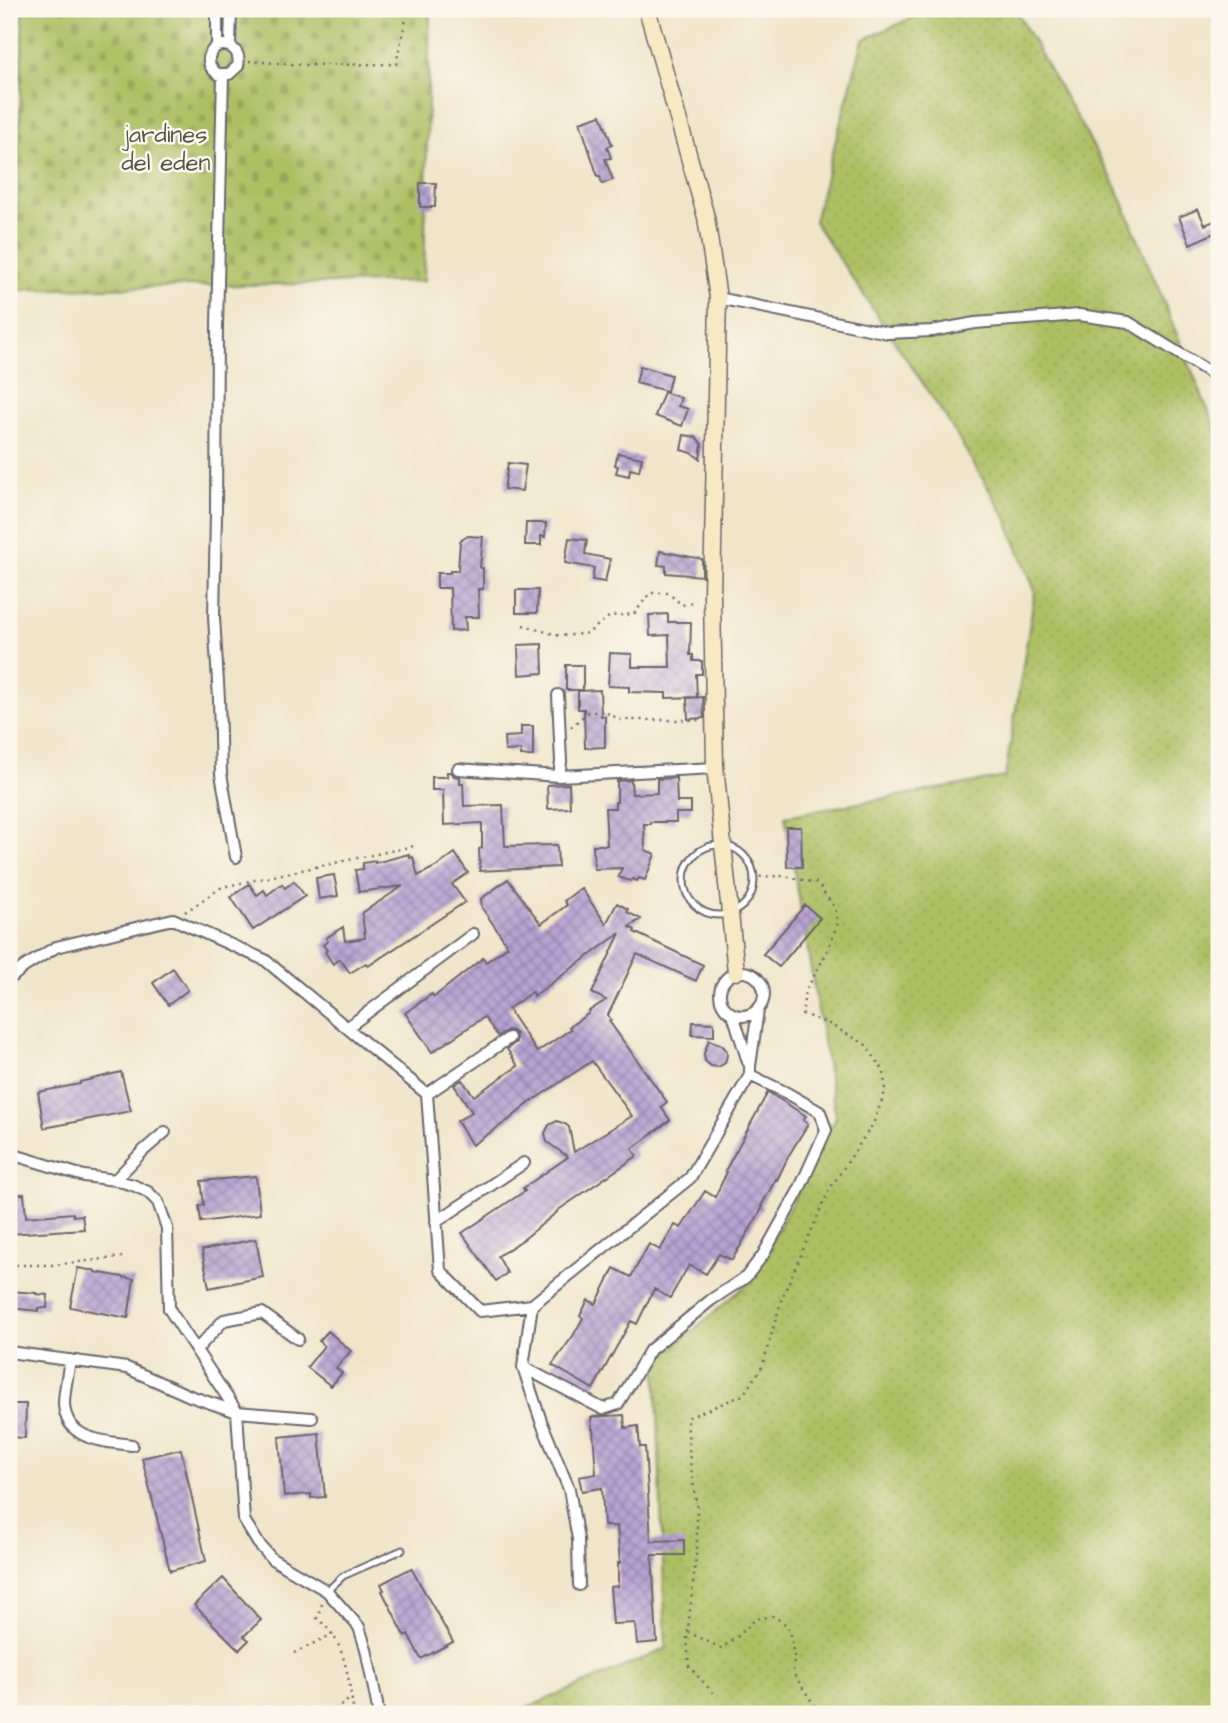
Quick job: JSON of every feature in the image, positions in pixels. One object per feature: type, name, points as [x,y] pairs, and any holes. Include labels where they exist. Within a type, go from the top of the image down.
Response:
[{"type":"street","points":[[217,9],[217,46]]},
{"type":"street","points":[[230,46],[231,9]]},
{"type":"street","points":[[647,9],[706,217],[718,298],[712,596],[715,768],[736,972]]},
{"type":"street","points":[[221,44],[230,46],[235,50],[238,66],[234,71],[223,75],[213,71],[208,60],[209,54],[221,44]]},
{"type":"street","points":[[223,75],[214,617],[221,774],[236,857]]},
{"type":"street","points":[[718,298],[888,333],[932,331],[975,323],[1079,315],[1128,322],[1219,378]]},
{"type":"street","points":[[558,695],[561,739],[558,776]]},
{"type":"street","points":[[458,769],[558,776],[715,768]]},
{"type":"street","points":[[9,979],[56,947],[173,919],[265,960],[427,1094],[440,1270],[480,1311],[532,1305],[690,1178],[750,1070],[758,1010],[764,998],[763,985],[750,972],[736,972],[725,979],[720,992],[723,1006],[733,1014],[747,1016],[758,1010]]},
{"type":"street","points":[[348,1027],[473,933]]},
{"type":"street","points":[[523,1367],[603,1409],[618,1404],[650,1350],[711,1300],[747,1277],[763,1255],[799,1190],[826,1130],[820,1112],[750,1070],[733,1014]]},
{"type":"street","points":[[427,1094],[509,1038]]},
{"type":"street","points":[[115,1180],[143,1150],[165,1132]]},
{"type":"street","points":[[9,1149],[14,1155],[84,1177],[115,1180],[132,1185],[148,1192],[158,1202],[167,1228],[169,1310],[237,1412],[244,1520],[272,1559],[327,1591],[359,1627],[366,1649],[378,1714]]},
{"type":"street","points":[[436,1222],[524,1163]]},
{"type":"street","points":[[532,1305],[523,1367],[541,1421],[569,1489],[578,1539],[579,1585]]},
{"type":"street","points":[[196,1350],[224,1320],[261,1313],[298,1339]]},
{"type":"street","points":[[9,1352],[127,1368],[237,1412],[313,1418]]},
{"type":"street","points":[[70,1360],[64,1403],[67,1420],[76,1432],[96,1440],[132,1445]]},
{"type":"lane","points":[[716,845],[738,850],[752,866],[754,877],[753,888],[743,906],[722,915],[699,909],[690,900],[685,889],[687,865],[694,855],[704,848],[716,845]]},
{"type":"lane","points":[[327,1591],[343,1576],[402,1550]]},
{"type":"path","points":[[239,61],[303,65],[396,64],[406,19]]},
{"type":"path","points":[[523,625],[559,636],[588,633],[610,616],[634,614],[650,593],[668,593],[682,605],[712,596]]},
{"type":"path","points":[[561,739],[588,712],[605,712],[621,720],[714,720]]},
{"type":"path","points":[[173,919],[222,887],[414,846]]},
{"type":"path","points":[[713,1693],[689,1666],[688,1632],[697,1548],[697,1508],[687,1418],[743,1395],[762,1367],[782,1298],[829,1190],[873,1124],[885,1092],[884,1071],[865,1044],[829,1024],[802,1014],[804,992],[827,954],[838,923],[835,908],[817,883],[785,876],[754,877]]},
{"type":"path","points":[[9,1265],[53,1265],[122,1257]]},
{"type":"path","points":[[327,1591],[317,1618],[333,1634],[344,1660],[354,1714]]},
{"type":"path","points":[[688,1632],[721,1648],[756,1619],[773,1616],[788,1625],[794,1656],[793,1673],[820,1714]]},
{"type":"path","points":[[294,1653],[333,1634]]},
{"type":"path","points":[[329,1714],[351,1698]]},
{"type":"green space","name":"jardines del eden","points":[[23,9],[430,9],[424,281],[15,290]]},
{"type":"green space","points":[[931,9],[1015,9],[1117,188],[1219,437],[1219,1714],[512,1714],[666,1649],[656,1362],[751,1281],[836,1117],[785,816],[1005,777],[1035,591],[1006,518],[948,421],[814,221],[863,40]]},
{"type":"building","points":[[601,115],[612,145],[607,147],[611,158],[605,159],[613,180],[602,184],[580,122]]},
{"type":"building","points":[[420,183],[436,183],[435,207],[420,207]]},
{"type":"building","points":[[1198,209],[1205,225],[1219,219],[1219,231],[1190,244],[1179,217]]},
{"type":"building","points":[[640,366],[671,375],[667,391],[636,383]]},
{"type":"building","points":[[664,392],[681,398],[678,406],[688,409],[682,426],[655,416]]},
{"type":"building","points":[[684,435],[696,437],[702,444],[700,459],[681,450]]},
{"type":"building","points":[[618,453],[642,458],[639,471],[630,469],[629,476],[616,473]]},
{"type":"building","points":[[508,463],[526,465],[522,491],[504,489]]},
{"type":"building","points":[[526,523],[546,523],[545,537],[541,536],[541,545],[525,545]]},
{"type":"building","points":[[468,536],[483,537],[480,568],[483,568],[483,589],[478,589],[479,617],[465,617],[466,630],[451,631],[450,588],[437,588],[437,573],[458,571],[460,541]]},
{"type":"building","points":[[569,538],[587,540],[585,554],[610,559],[605,582],[592,580],[594,568],[565,563]]},
{"type":"building","points":[[660,551],[702,559],[702,576],[666,573],[666,566],[658,565]]},
{"type":"building","points":[[516,590],[538,590],[537,613],[516,613]]},
{"type":"building","points":[[668,614],[668,622],[691,622],[690,655],[693,655],[693,661],[702,661],[702,674],[696,674],[697,697],[666,698],[666,693],[629,692],[629,687],[608,686],[610,653],[632,654],[632,667],[670,667],[669,635],[650,636],[649,615]]},
{"type":"building","points":[[542,644],[543,673],[519,675],[518,645]]},
{"type":"building","points":[[566,665],[583,665],[583,690],[566,690]]},
{"type":"building","points":[[600,690],[601,716],[605,716],[605,747],[585,748],[584,709],[578,709],[578,691]]},
{"type":"building","points":[[703,697],[704,718],[688,719],[687,698]]},
{"type":"building","points":[[521,726],[533,726],[533,756],[521,756],[521,750],[505,751],[504,737],[521,736]]},
{"type":"building","points":[[447,772],[460,777],[464,806],[503,805],[505,846],[557,845],[558,867],[480,871],[482,823],[444,825],[443,790],[432,790],[432,777],[447,777]]},
{"type":"building","points":[[676,778],[677,802],[691,802],[691,813],[676,813],[676,822],[644,824],[645,850],[655,854],[645,880],[639,878],[637,881],[630,881],[618,877],[622,868],[594,869],[593,845],[607,845],[605,808],[615,808],[617,781],[631,780],[632,794],[657,793],[657,779]]},
{"type":"building","points":[[569,784],[570,808],[548,809],[547,785]]},
{"type":"building","points":[[786,827],[801,827],[802,867],[787,867]]},
{"type":"building","points":[[455,853],[468,873],[452,884],[465,902],[368,966],[366,963],[350,973],[340,959],[333,964],[323,945],[328,941],[326,938],[343,927],[345,941],[365,938],[362,913],[403,886],[359,892],[355,870],[363,869],[363,863],[375,863],[409,854],[410,858],[413,857],[418,876]]},
{"type":"building","points":[[334,875],[338,896],[319,899],[316,878]]},
{"type":"building","points":[[508,879],[541,924],[567,905],[564,901],[581,888],[606,924],[617,903],[641,919],[629,927],[635,930],[634,932],[703,965],[696,981],[637,954],[608,1015],[611,1020],[609,1021],[667,1102],[661,1107],[670,1120],[632,1149],[637,1156],[498,1256],[507,1273],[496,1281],[462,1233],[525,1191],[523,1188],[568,1157],[547,1142],[545,1133],[549,1125],[557,1121],[569,1127],[574,1152],[632,1116],[592,1061],[472,1145],[457,1121],[472,1112],[454,1085],[462,1080],[474,1096],[518,1066],[507,1049],[516,1042],[516,1034],[508,1030],[498,1036],[484,1017],[432,1052],[405,1013],[432,994],[434,997],[483,958],[486,962],[508,946],[482,908],[481,899]],"holes":[[[620,933],[592,993],[606,1000],[537,1052],[508,1009],[532,992],[534,996]]]},
{"type":"building","points":[[294,881],[305,896],[253,930],[231,897],[249,884],[257,895],[264,890],[267,895],[282,884],[285,888]]},
{"type":"building","points":[[805,905],[820,918],[779,967],[763,954]]},
{"type":"building","points":[[173,968],[188,990],[168,1005],[153,983]]},
{"type":"building","points":[[693,1022],[714,1023],[714,1036],[692,1035]]},
{"type":"building","points":[[709,1040],[722,1045],[727,1051],[725,1063],[718,1067],[705,1061],[704,1053]]},
{"type":"building","points":[[121,1072],[131,1111],[44,1128],[38,1092]]},
{"type":"building","points":[[768,1092],[806,1116],[803,1120],[808,1124],[732,1260],[719,1254],[706,1274],[689,1265],[670,1298],[654,1289],[637,1324],[631,1321],[593,1389],[552,1365],[583,1318],[580,1316],[588,1300],[596,1304],[614,1268],[631,1277],[649,1244],[660,1250],[675,1225],[681,1228],[705,1191],[715,1197],[727,1172],[725,1171]]},
{"type":"building","points":[[256,1176],[260,1214],[201,1222],[199,1206],[204,1205],[201,1181]]},
{"type":"building","points":[[24,1194],[26,1217],[73,1213],[73,1216],[82,1215],[84,1229],[9,1234],[9,1195]]},
{"type":"building","points":[[256,1239],[263,1277],[209,1288],[202,1250]]},
{"type":"building","points":[[78,1268],[134,1279],[128,1318],[70,1307]]},
{"type":"building","points":[[9,1291],[48,1295],[47,1308],[39,1308],[39,1311],[9,1308]]},
{"type":"building","points":[[328,1331],[351,1351],[336,1368],[342,1373],[331,1386],[307,1367],[324,1346],[319,1341]]},
{"type":"building","points":[[10,1404],[26,1404],[25,1438],[9,1437]]},
{"type":"building","points":[[624,1415],[625,1428],[638,1426],[640,1447],[645,1447],[651,1541],[684,1540],[684,1555],[652,1555],[657,1642],[637,1644],[635,1623],[613,1624],[610,1587],[618,1586],[620,1563],[617,1526],[604,1526],[602,1488],[582,1491],[579,1477],[596,1474],[591,1417]]},
{"type":"building","points":[[319,1433],[325,1497],[311,1498],[311,1494],[284,1496],[279,1437]]},
{"type":"building","points":[[181,1449],[206,1561],[170,1571],[142,1458]]},
{"type":"building","points":[[411,1568],[453,1642],[421,1659],[408,1634],[405,1636],[381,1584]]},
{"type":"building","points":[[223,1578],[261,1620],[244,1636],[249,1640],[239,1650],[194,1605]]}]
